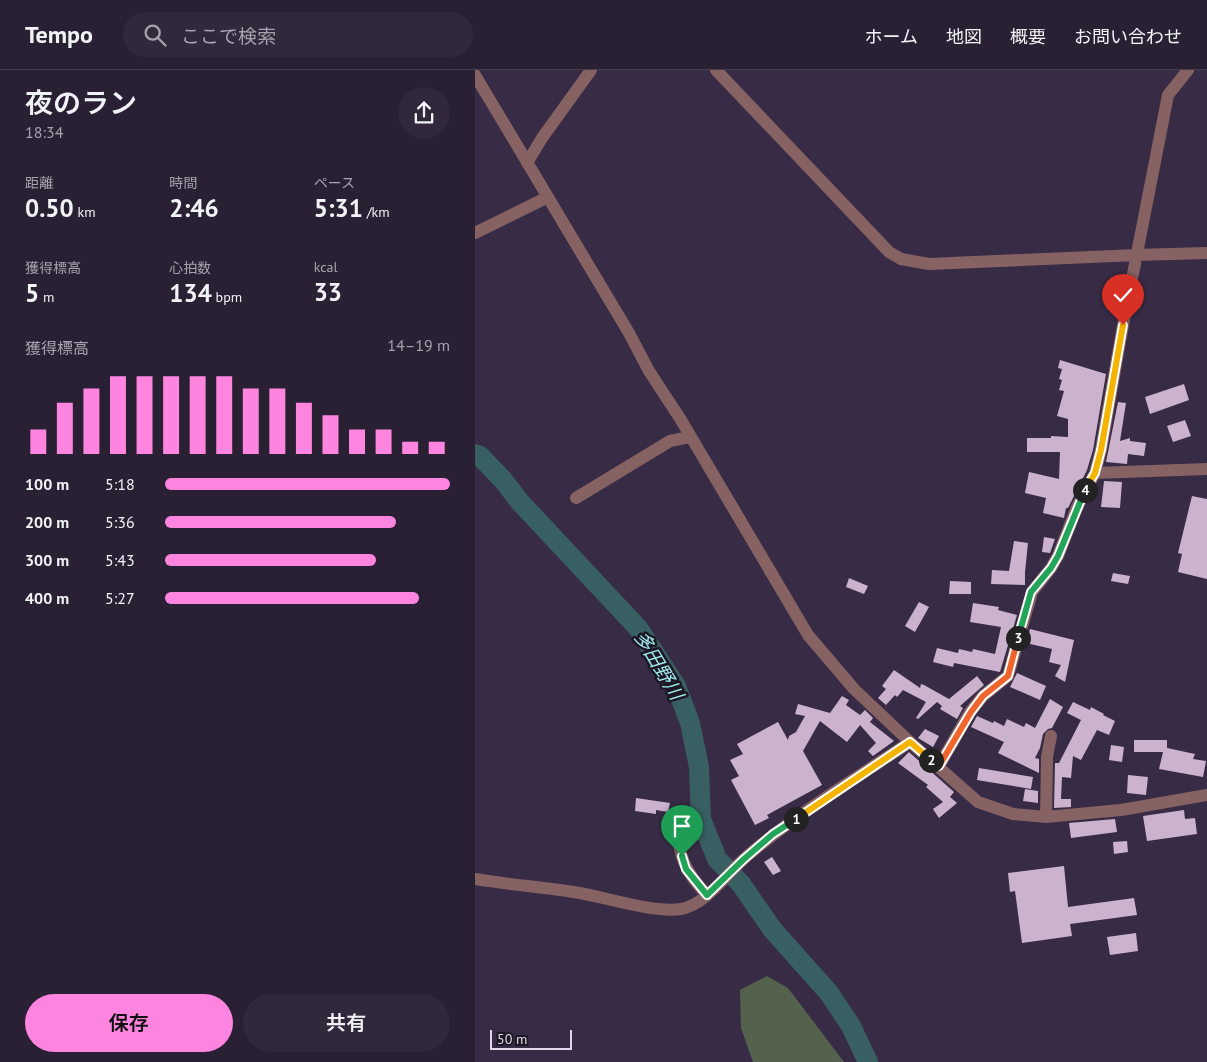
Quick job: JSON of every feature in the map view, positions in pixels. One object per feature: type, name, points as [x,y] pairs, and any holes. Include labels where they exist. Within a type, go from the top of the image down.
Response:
[{"type":"street","points":[[527,163],[542,138],[591,70]]},
{"type":"street","points":[[716,70],[889,252],[901,259],[929,264],[1207,253]]},
{"type":"street","points":[[939,766],[983,696],[1008,676],[1031,592],[1051,568],[1058,556],[1077,507],[1095,473],[1101,450],[1136,255],[1168,95],[1188,70]]},
{"type":"street","points":[[475,75],[808,636],[854,689],[978,802],[1013,814],[1046,817],[1121,810],[1207,795]]},
{"type":"street","points":[[475,233],[547,197]]},
{"type":"street","points":[[576,498],[670,441],[691,437]]},
{"type":"street","points":[[1095,473],[1207,469]]},
{"type":"street","points":[[1046,817],[1047,757],[1051,736]]},
{"type":"street","points":[[475,879],[579,893],[660,909],[681,909],[691,906],[709,893],[773,834],[910,742]]},
{"type":"street","points":[[678,824],[679,847],[686,869],[709,893]]},
{"type":"green space","points":[[767,976],[788,988],[844,1062],[753,1062],[741,1028],[740,990]]},
{"type":"building","points":[[1060,360],[1106,374],[1093,450],[1087,470],[1068,508],[1066,508],[1064,518],[1043,513],[1046,498],[1025,493],[1029,472],[1059,479],[1060,452],[1027,452],[1027,438],[1068,437],[1068,419],[1057,416],[1064,391],[1059,390],[1062,380],[1059,379],[1062,369],[1058,368]]},
{"type":"building","points":[[1184,384],[1189,400],[1150,414],[1145,397]]},
{"type":"building","points":[[1118,402],[1126,403],[1120,441],[1130,438],[1130,441],[1146,443],[1144,456],[1128,454],[1127,464],[1106,462]]},
{"type":"building","points":[[1185,420],[1191,436],[1173,442],[1167,426]]},
{"type":"building","points":[[1104,481],[1122,482],[1120,508],[1101,507]]},
{"type":"building","points":[[1192,496],[1207,499],[1207,579],[1178,572],[1182,554],[1178,553]]},
{"type":"building","points":[[1044,537],[1055,539],[1050,553],[1042,552]]},
{"type":"building","points":[[1014,541],[1028,543],[1025,585],[991,584],[992,570],[1009,571]]},
{"type":"building","points":[[1113,573],[1130,576],[1128,584],[1111,581]]},
{"type":"building","points":[[849,578],[868,586],[864,594],[846,587]]},
{"type":"building","points":[[950,581],[971,582],[971,594],[949,594]]},
{"type":"building","points":[[919,602],[929,607],[915,632],[905,626]]},
{"type":"building","points":[[973,603],[999,607],[998,610],[1017,615],[1000,672],[954,663],[953,667],[933,662],[937,648],[958,653],[959,649],[972,652],[973,649],[995,654],[1001,627],[970,622]]},
{"type":"building","points":[[1030,629],[1074,640],[1065,682],[1055,676],[1061,665],[1049,662],[1052,649],[1026,643]]},
{"type":"building","points":[[894,670],[920,688],[921,684],[924,685],[949,699],[977,676],[984,685],[960,706],[963,708],[957,719],[940,709],[942,706],[937,702],[918,719],[916,718],[926,702],[903,690],[897,697],[895,695],[886,705],[878,698],[886,689],[882,686]]},
{"type":"building","points":[[1017,673],[1046,686],[1040,700],[1010,687]]},
{"type":"building","points":[[842,696],[849,700],[846,705],[860,715],[865,710],[873,718],[870,722],[894,741],[873,756],[868,751],[876,743],[860,725],[847,742],[820,721],[803,751],[822,785],[767,815],[769,818],[755,825],[731,780],[739,776],[730,760],[743,754],[737,744],[778,722],[788,740],[789,736],[796,732],[805,716],[795,714],[798,704],[830,713]]},
{"type":"building","points":[[1050,699],[1063,707],[1052,728],[1043,734],[1040,748],[1035,758],[1039,759],[1039,773],[998,753],[1004,742],[971,727],[977,716],[1004,726],[1007,719],[1024,727],[1026,723],[1035,728]]},
{"type":"building","points":[[1073,702],[1090,710],[1091,707],[1115,721],[1109,735],[1097,730],[1081,760],[1073,756],[1071,778],[1062,777],[1061,799],[1071,799],[1071,807],[1054,808],[1055,763],[1059,763],[1081,720],[1067,713]]},
{"type":"building","points":[[925,729],[939,736],[933,747],[918,738]]},
{"type":"building","points":[[1134,740],[1167,740],[1167,748],[1195,754],[1193,759],[1206,761],[1203,777],[1159,769],[1163,752],[1134,752]]},
{"type":"building","points":[[1111,745],[1124,747],[1122,762],[1109,760]]},
{"type":"building","points":[[909,752],[954,792],[950,797],[957,803],[939,818],[933,809],[943,802],[926,787],[928,785],[898,763]]},
{"type":"building","points":[[979,768],[1033,777],[1031,789],[977,780]]},
{"type":"building","points":[[1128,775],[1148,777],[1146,795],[1127,793]]},
{"type":"building","points":[[1025,789],[1038,791],[1038,803],[1023,801]]},
{"type":"building","points":[[636,798],[670,803],[668,812],[656,810],[656,814],[635,811]]},
{"type":"building","points":[[1184,810],[1185,819],[1195,818],[1197,834],[1147,841],[1143,816]]},
{"type":"building","points":[[1115,819],[1117,832],[1071,838],[1069,823]]},
{"type":"building","points":[[1127,841],[1128,852],[1114,854],[1113,842]]},
{"type":"building","points":[[772,857],[781,871],[773,875],[764,862]]},
{"type":"building","points":[[1064,866],[1068,907],[1134,898],[1137,915],[1070,924],[1072,936],[1022,943],[1015,891],[1010,892],[1008,873]]},
{"type":"building","points":[[1136,933],[1138,951],[1110,955],[1107,937]]},
{"type":"waterway","name":"多田野川","points":[[475,454],[480,456],[503,480],[520,502],[638,628],[676,686],[690,723],[699,767],[701,819],[717,859],[741,884],[772,929],[829,993],[851,1026],[868,1062]]},
{"type":"route","points":[[682,856],[686,869],[707,895],[773,834],[910,742],[939,766],[971,712],[983,696],[1008,676],[1031,592],[1051,568],[1058,556],[1077,507],[1095,473],[1101,450],[1123,325]]}]
